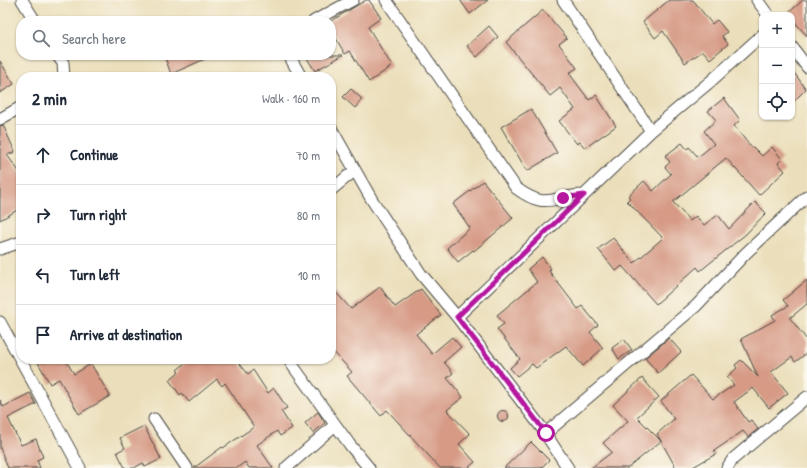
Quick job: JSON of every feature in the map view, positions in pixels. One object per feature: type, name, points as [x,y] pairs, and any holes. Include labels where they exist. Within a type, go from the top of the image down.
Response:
[{"type":"street","points":[[22,0],[32,16]]},
{"type":"street","points":[[323,16],[353,0]]},
{"type":"street","points":[[386,0],[516,188],[539,201],[553,201],[572,196],[584,195]]},
{"type":"street","points":[[563,0],[651,131]]},
{"type":"street","points":[[757,0],[766,12]]},
{"type":"street","points":[[457,317],[651,131],[711,81],[759,38]]},
{"type":"street","points":[[793,48],[807,67]]},
{"type":"street","points":[[60,60],[63,72]]},
{"type":"street","points":[[292,60],[298,72]]},
{"type":"street","points":[[0,119],[16,110]]},
{"type":"street","points":[[336,137],[354,171],[420,274],[457,317],[546,433],[568,468]]},
{"type":"street","points":[[336,186],[354,171]]},
{"type":"street","points":[[546,433],[696,306],[746,253],[807,196]]},
{"type":"street","points":[[0,249],[16,244]]},
{"type":"street","points":[[0,322],[16,351]]},
{"type":"street","points":[[23,364],[80,468]]},
{"type":"street","points":[[292,364],[335,425],[369,468]]},
{"type":"street","points":[[728,468],[733,459],[807,397]]},
{"type":"street","points":[[154,419],[187,468]]},
{"type":"street","points":[[286,468],[335,425]]},
{"type":"building","points":[[366,0],[369,0],[381,18],[368,27],[392,66],[369,82],[350,51],[345,54],[336,39],[336,18]]},
{"type":"building","points":[[460,0],[488,0],[470,14]]},
{"type":"building","points":[[669,0],[693,0],[712,24],[717,20],[727,32],[722,36],[728,44],[710,59],[703,51],[685,63],[663,31],[655,38],[643,22]]},
{"type":"building","points":[[803,0],[807,0],[807,36],[795,22],[795,12],[789,12]]},
{"type":"building","points":[[543,10],[567,38],[559,44],[577,68],[569,73],[589,100],[596,95],[616,126],[585,148],[580,142],[577,144],[559,121],[575,109],[560,88],[550,96],[506,42]]},
{"type":"building","points":[[489,26],[498,37],[477,57],[467,46]]},
{"type":"building","points":[[336,55],[343,55],[336,59]]},
{"type":"building","points":[[166,60],[203,60],[176,72],[170,72]]},
{"type":"building","points":[[308,60],[334,60],[315,71]]},
{"type":"building","points":[[0,61],[14,84],[0,93]]},
{"type":"building","points":[[795,74],[806,89],[795,100]]},
{"type":"building","points":[[351,89],[362,99],[355,108],[343,97]]},
{"type":"building","points":[[724,98],[740,120],[734,126],[752,148],[753,147],[762,156],[772,147],[782,159],[778,163],[785,171],[759,195],[726,158],[673,202],[690,221],[696,216],[704,225],[718,215],[729,229],[755,202],[766,213],[746,234],[700,271],[697,267],[656,304],[622,266],[616,271],[598,249],[613,238],[634,263],[663,238],[627,201],[630,198],[628,196],[644,181],[653,191],[671,174],[665,167],[670,162],[665,156],[682,143],[687,149],[689,147],[698,157],[714,144],[704,131],[716,120],[708,111]]},
{"type":"building","points":[[531,109],[557,153],[527,171],[501,127]]},
{"type":"building","points":[[3,125],[15,152],[7,155],[16,167],[16,211],[0,220],[0,126]]},
{"type":"building","points":[[483,181],[513,218],[474,251],[473,250],[458,262],[447,248],[470,228],[453,204]]},
{"type":"building","points":[[542,257],[551,269],[549,271],[578,309],[582,306],[598,325],[590,332],[603,348],[583,366],[566,346],[536,368],[532,364],[517,376],[510,368],[520,359],[497,329],[504,324],[497,315],[537,282],[528,269]]},
{"type":"building","points":[[807,280],[807,304],[790,318],[807,340],[807,353],[795,362],[792,357],[771,372],[788,393],[769,408],[753,388],[734,402],[748,422],[751,420],[758,429],[748,437],[743,431],[714,451],[716,454],[691,468],[676,468],[657,434],[674,419],[661,401],[691,375],[713,399],[734,385],[727,377],[737,368],[735,365],[741,360],[758,377],[741,339],[775,320],[772,315],[788,306],[783,300]]},
{"type":"building","points":[[380,287],[395,307],[421,289],[441,315],[416,334],[432,354],[452,337],[461,347],[444,362],[453,373],[447,378],[463,397],[447,410],[470,434],[459,444],[475,462],[468,468],[440,468],[387,410],[381,416],[347,376],[352,372],[336,354],[336,292],[351,309]]},
{"type":"building","points":[[669,338],[681,352],[658,373],[645,358]]},
{"type":"building","points":[[624,339],[632,350],[619,359],[612,348]]},
{"type":"building","points":[[39,364],[68,364],[74,374],[91,364],[110,396],[79,414],[59,379],[50,384]]},
{"type":"building","points":[[184,364],[240,364],[248,374],[253,370],[268,393],[274,388],[287,408],[281,411],[292,428],[280,436],[277,431],[257,445],[273,468],[249,468],[245,462],[237,468],[194,468],[222,447],[223,448],[254,427],[225,383],[222,386],[217,379],[189,402],[182,393],[180,395],[169,380],[179,372],[177,370]]},
{"type":"building","points":[[642,378],[659,397],[637,417],[661,441],[628,468],[591,468],[612,452],[603,443],[628,421],[613,405]]},
{"type":"building","points":[[30,393],[36,404],[8,418],[21,445],[36,439],[43,457],[37,460],[40,468],[8,468],[0,448],[0,400],[3,407]]},
{"type":"building","points":[[503,410],[507,412],[509,416],[507,420],[503,422],[499,420],[497,416],[499,412]]},
{"type":"building","points":[[318,412],[325,423],[313,433],[305,423]]},
{"type":"building","points":[[144,426],[161,459],[145,467],[143,463],[134,468],[125,468],[117,452],[125,448],[120,438]]},
{"type":"building","points":[[531,442],[549,460],[541,468],[504,468]]},
{"type":"route","points":[[546,433],[457,317],[584,195],[563,198]]}]
